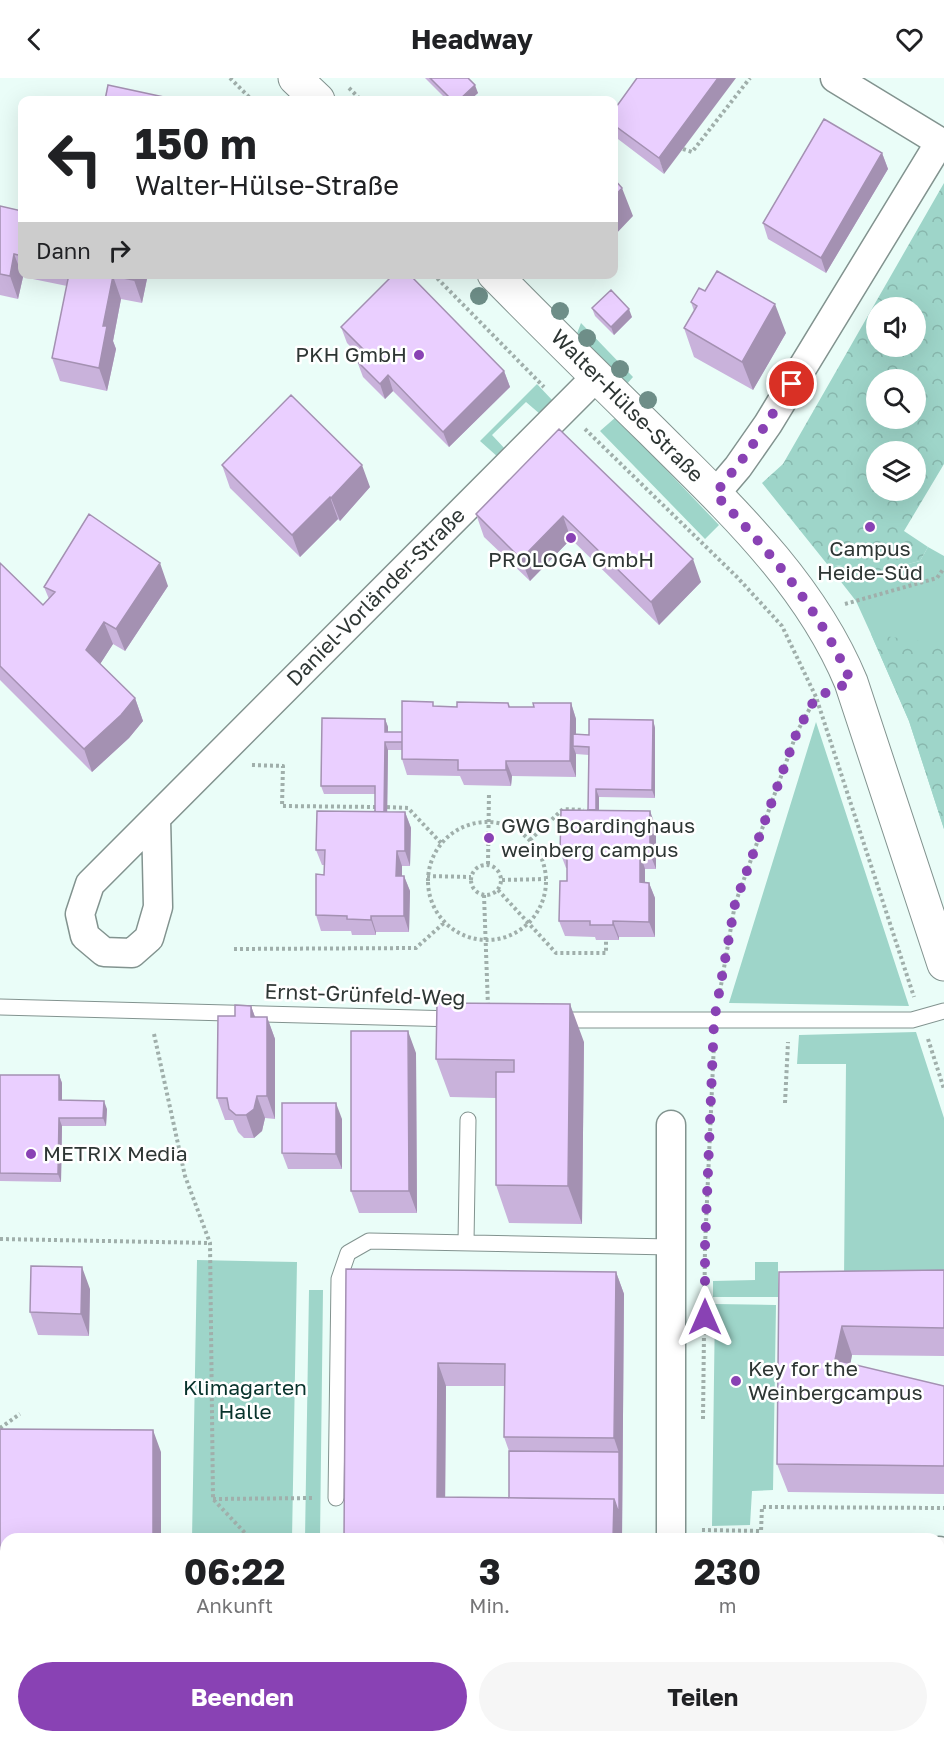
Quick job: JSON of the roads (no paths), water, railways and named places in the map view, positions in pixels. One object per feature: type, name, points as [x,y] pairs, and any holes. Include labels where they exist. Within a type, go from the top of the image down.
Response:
[{"type":"street","points":[[295,78],[314,96]]},
{"type":"street","points":[[715,494],[768,424],[942,139],[835,78]]},
{"type":"street","name":"Walter-Hülse-Straße","points":[[499,279],[715,494],[788,574],[807,601],[841,659],[851,682],[944,964]]},
{"type":"street","name":"Daniel-Vorländer-Straße","points":[[156,818],[596,377]]},
{"type":"street","points":[[671,1125],[671,1533]]},
{"type":"lane","name":"Ernst-Grünfeld-Weg","points":[[0,1007],[488,1019]]},
{"type":"lane","points":[[536,1020],[912,1020],[944,1011]]},
{"type":"lane","points":[[466,1242],[468,1120]]},
{"type":"lane","points":[[336,1498],[339,1279],[348,1253],[369,1241],[671,1247]]},
{"type":"place","name":"PKH GmbH","points":[[419,355]]},
{"type":"place","name":"Campus Heide-Süd","points":[[870,527]]},
{"type":"place","name":"PROLOGA GmbH","points":[[571,538]]},
{"type":"place","name":"GWG Boardinghaus weinberg campus","points":[[489,838]]},
{"type":"place","name":"METRIX Media","points":[[31,1154]]},
{"type":"place","name":"Key for the Weinbergcampus","points":[[736,1381]]},
{"type":"park label","name":"Klimagarten Halle","points":[[245,1400]]}]
